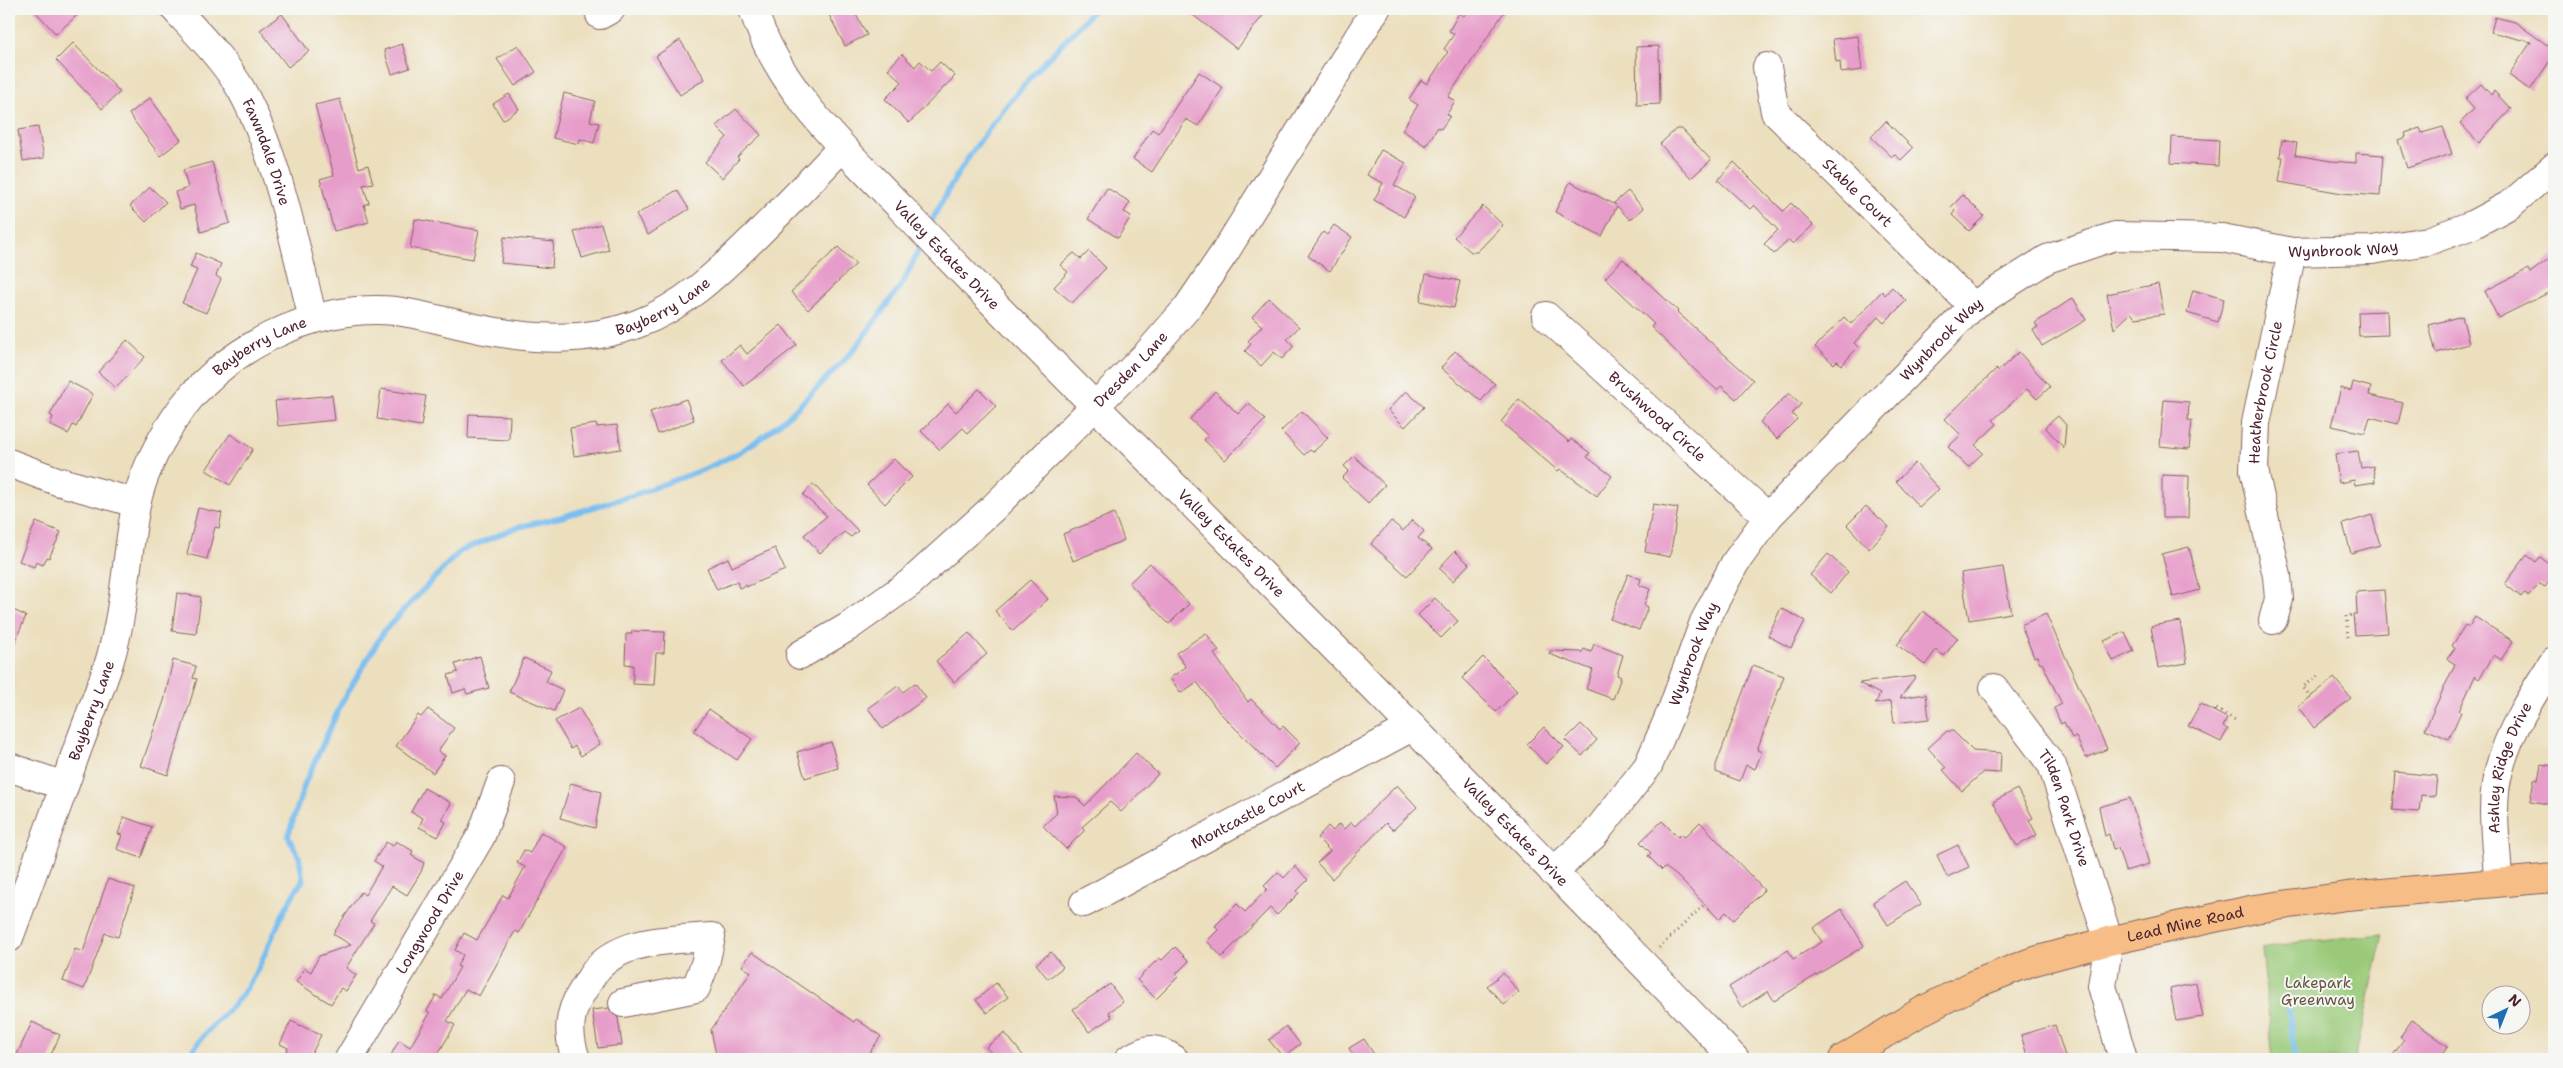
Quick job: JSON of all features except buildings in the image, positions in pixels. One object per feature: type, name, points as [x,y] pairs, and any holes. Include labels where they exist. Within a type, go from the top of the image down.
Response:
[{"type":"main road","name":"Lead Mine Road","points":[[1843,1059],[1922,1012],[1975,984],[2031,962],[2109,941],[2255,909],[2347,896],[2498,881],[2554,878]]},
{"type":"street","name":"Valley Estates Drive","points":[[753,9],[759,29],[793,89],[842,147],[974,284],[1412,727],[1736,1059]]},
{"type":"street","name":"Dresden Lane","points":[[800,655],[848,627],[910,582],[994,508],[1096,407],[1187,308],[1225,252],[1376,9]]},
{"type":"street","name":"Fawndale Drive","points":[[180,10],[221,61],[241,90],[257,123],[274,172],[313,319]]},
{"type":"street","name":"Stable Court","points":[[1766,67],[1775,112],[1973,306]]},
{"type":"street","name":"Bayberry Lane","points":[[9,938],[109,661],[121,607],[136,503],[152,457],[174,419],[202,385],[230,361],[263,339],[313,319],[366,311],[390,311],[525,337],[570,338],[606,333],[637,324],[667,311],[699,289],[806,187],[842,147]]},
{"type":"street","name":"Wynbrook Way","points":[[1553,872],[1594,835],[1648,766],[1672,710],[1704,622],[1735,563],[1768,517],[1973,306],[2047,259],[2115,236],[2222,238],[2292,252],[2372,250],[2428,241],[2472,225],[2511,204],[2554,167]]},
{"type":"street","name":"Heatherbrook Circle","points":[[2274,620],[2279,599],[2277,576],[2254,470],[2256,423],[2292,252]]},
{"type":"street","name":"Brushwood Circle","points":[[1546,316],[1768,517]]},
{"type":"street","points":[[9,463],[57,481],[136,503]]},
{"type":"street","name":"Ashley Ridge Drive","points":[[2498,881],[2494,802],[2498,771],[2512,735],[2531,697],[2554,662]]},
{"type":"street","name":"Tilden Park Drive","points":[[1994,688],[2052,764],[2109,941]]},
{"type":"street","name":"Montcastle Court","points":[[1084,903],[1412,727]]},
{"type":"street","points":[[9,767],[64,786]]},
{"type":"street","name":"Longwood Drive","points":[[350,1059],[482,836],[501,782]]},
{"type":"street","points":[[576,1059],[569,1039],[574,1004],[599,967],[619,952],[656,941],[711,936],[705,964],[696,988],[623,1003]]},
{"type":"street","points":[[2109,941],[2102,986],[2123,1059]]},
{"type":"street","points":[[1129,1059],[1143,1050],[1158,1049],[1174,1059]]},
{"type":"path","points":[[2348,637],[2346,616],[2353,616]]},
{"type":"path","points":[[2311,697],[2303,687],[2319,675]]},
{"type":"path","points":[[2214,711],[2215,708],[2235,720]]},
{"type":"path","points":[[1659,948],[1704,904]]},
{"type":"green space","name":"Lakepark Greenway","points":[[2383,934],[2355,1059],[2273,1059],[2262,949],[2299,942]]},
{"type":"waterway","points":[[929,227],[960,171],[997,118],[1032,75],[1094,9]]},
{"type":"waterway","points":[[189,1059],[200,1040],[232,1007],[246,989],[287,906],[303,880],[299,857],[288,836],[305,783],[342,702],[384,631],[459,552],[515,528],[561,517],[634,495],[705,469],[740,452],[764,436],[793,412],[854,350],[904,281],[923,240]]},
{"type":"waterway","points":[[2288,1001],[2295,1059]]}]
